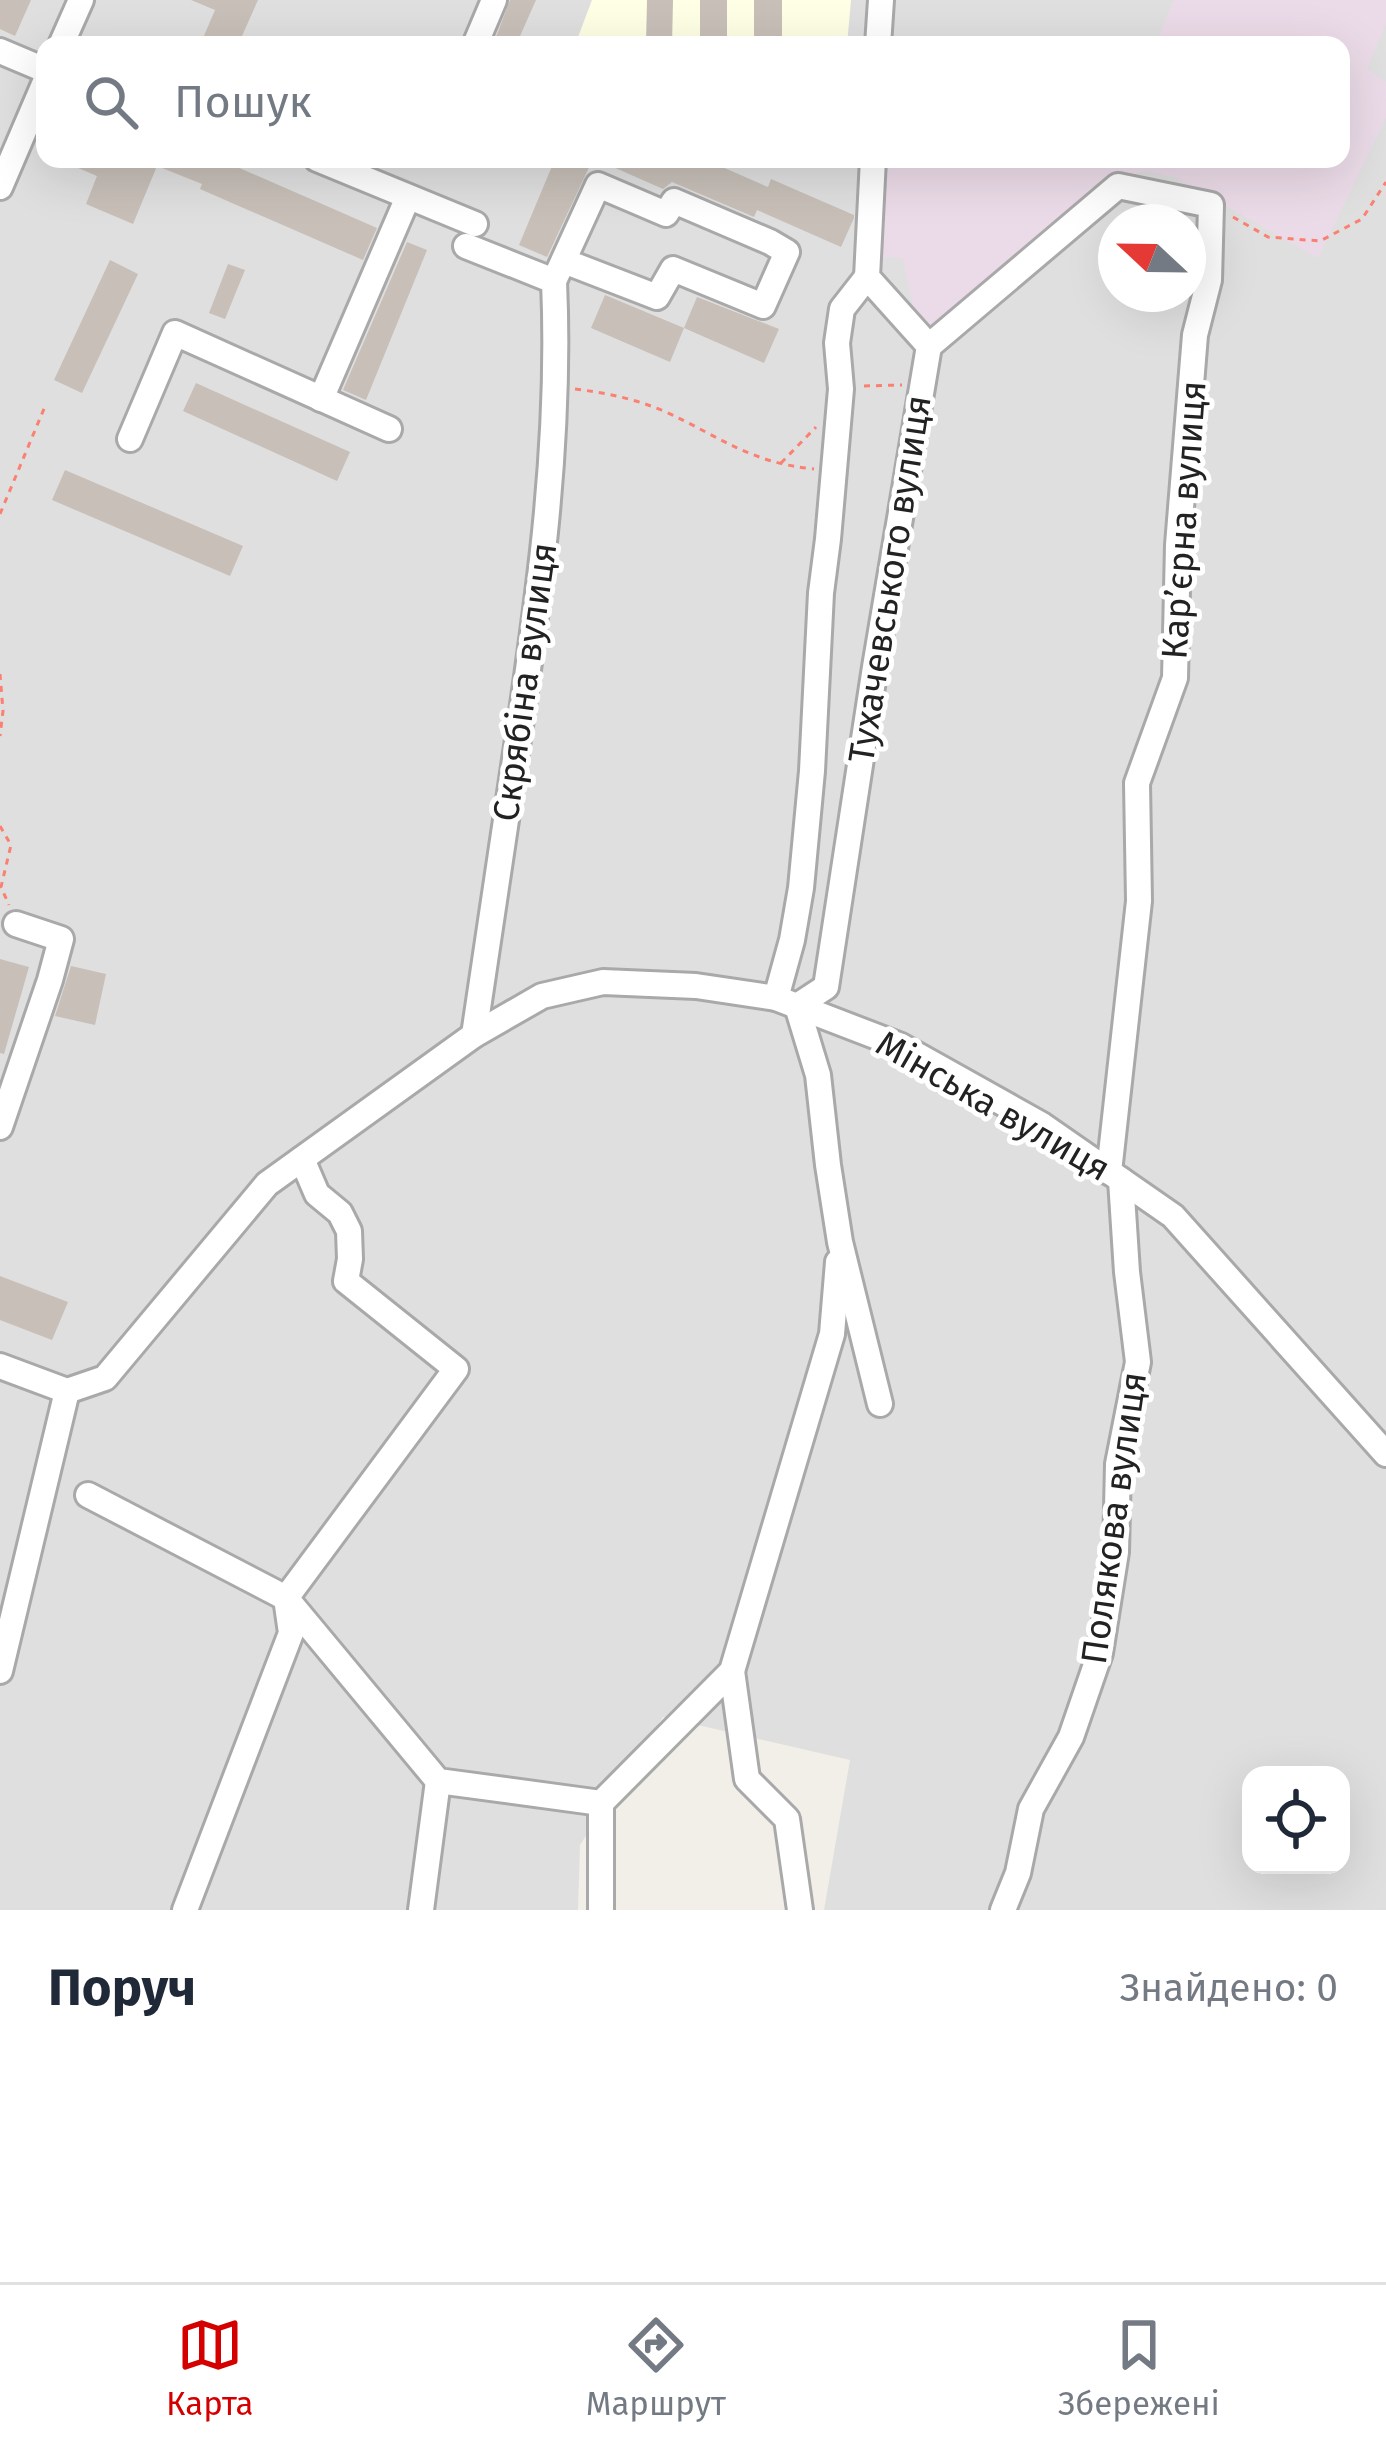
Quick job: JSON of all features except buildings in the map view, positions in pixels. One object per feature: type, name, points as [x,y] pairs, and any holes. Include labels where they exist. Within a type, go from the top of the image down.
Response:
[{"type":"street","points":[[65,36],[81,0]]},
{"type":"street","points":[[479,36],[494,0]]},
{"type":"street","points":[[878,36],[880,0]]},
{"type":"street","points":[[0,51],[36,66]]},
{"type":"street","points":[[0,187],[36,103]]},
{"type":"street","points":[[338,168],[408,196],[470,235],[559,271],[657,297],[673,269],[763,306],[787,252],[674,201],[666,214],[598,185],[559,271]]},
{"type":"street","points":[[873,168],[867,277],[842,309],[837,344],[841,389],[821,593],[812,771],[786,1002],[818,1075],[840,1242],[880,1404]]},
{"type":"street","points":[[929,346],[1118,186],[1211,205]]},
{"type":"street","points":[[321,399],[408,196]]},
{"type":"street","name":"Кар’єрна вулиця","points":[[1115,1176],[1139,901],[1137,783],[1175,678],[1178,545],[1196,334],[1209,280],[1211,205]]},
{"type":"street","name":"Скрябіна вулиця","points":[[474,1035],[542,582],[555,430],[559,271]]},
{"type":"street","name":"Тухачевського вулиця","points":[[786,1002],[826,987],[929,346],[867,277]]},
{"type":"street","points":[[130,439],[175,333],[389,429]]},
{"type":"street","points":[[0,1127],[61,939],[16,924]]},
{"type":"street","name":"Мінська вулиця","points":[[67,1390],[105,1378],[267,1184],[474,1035],[542,996],[603,982],[696,986],[786,1002],[901,1046],[1042,1125],[1173,1216],[1386,1454]]},
{"type":"street","points":[[185,1910],[291,1633],[286,1598],[456,1369],[346,1281],[349,1231],[340,1213],[317,1194],[302,1159]]},
{"type":"street","name":"Полякова вулиця","points":[[1003,1910],[1018,1873],[1031,1809],[1071,1737],[1100,1653],[1116,1552],[1118,1465],[1138,1362],[1115,1176]]},
{"type":"street","points":[[800,1910],[787,1820],[747,1778],[732,1671],[832,1334],[840,1242]]},
{"type":"street","points":[[0,1366],[67,1390],[0,1670]]},
{"type":"street","points":[[88,1495],[286,1598],[438,1781],[601,1803]]},
{"type":"street","points":[[601,1910],[601,1803],[732,1671]]},
{"type":"street","points":[[421,1910],[438,1781]]},
{"type":"path","points":[[1211,205],[1268,237],[1320,242],[1362,219],[1386,182]]},
{"type":"path","points":[[555,386],[621,395],[666,412],[756,458],[833,471]]},
{"type":"path","points":[[0,514],[46,404]]},
{"type":"path","points":[[0,674],[0,736]]},
{"type":"path","points":[[0,826],[11,844],[2,887],[16,924]]},
{"type":"shaded area","points":[[0,0],[1386,0],[1386,1910],[824,1910],[850,1760],[663,1717],[580,1845],[578,1910],[0,1910]]},
{"type":"shaded area","points":[[592,0],[851,0],[848,36],[578,36]]},
{"type":"shaded area","points":[[1174,0],[1386,0],[1386,23],[1367,69],[1386,82],[1386,117],[1318,258],[1175,177],[1146,171],[1096,183],[947,352],[914,311],[903,258],[858,256],[860,168],[1350,168],[1350,36],[1159,36]]}]
